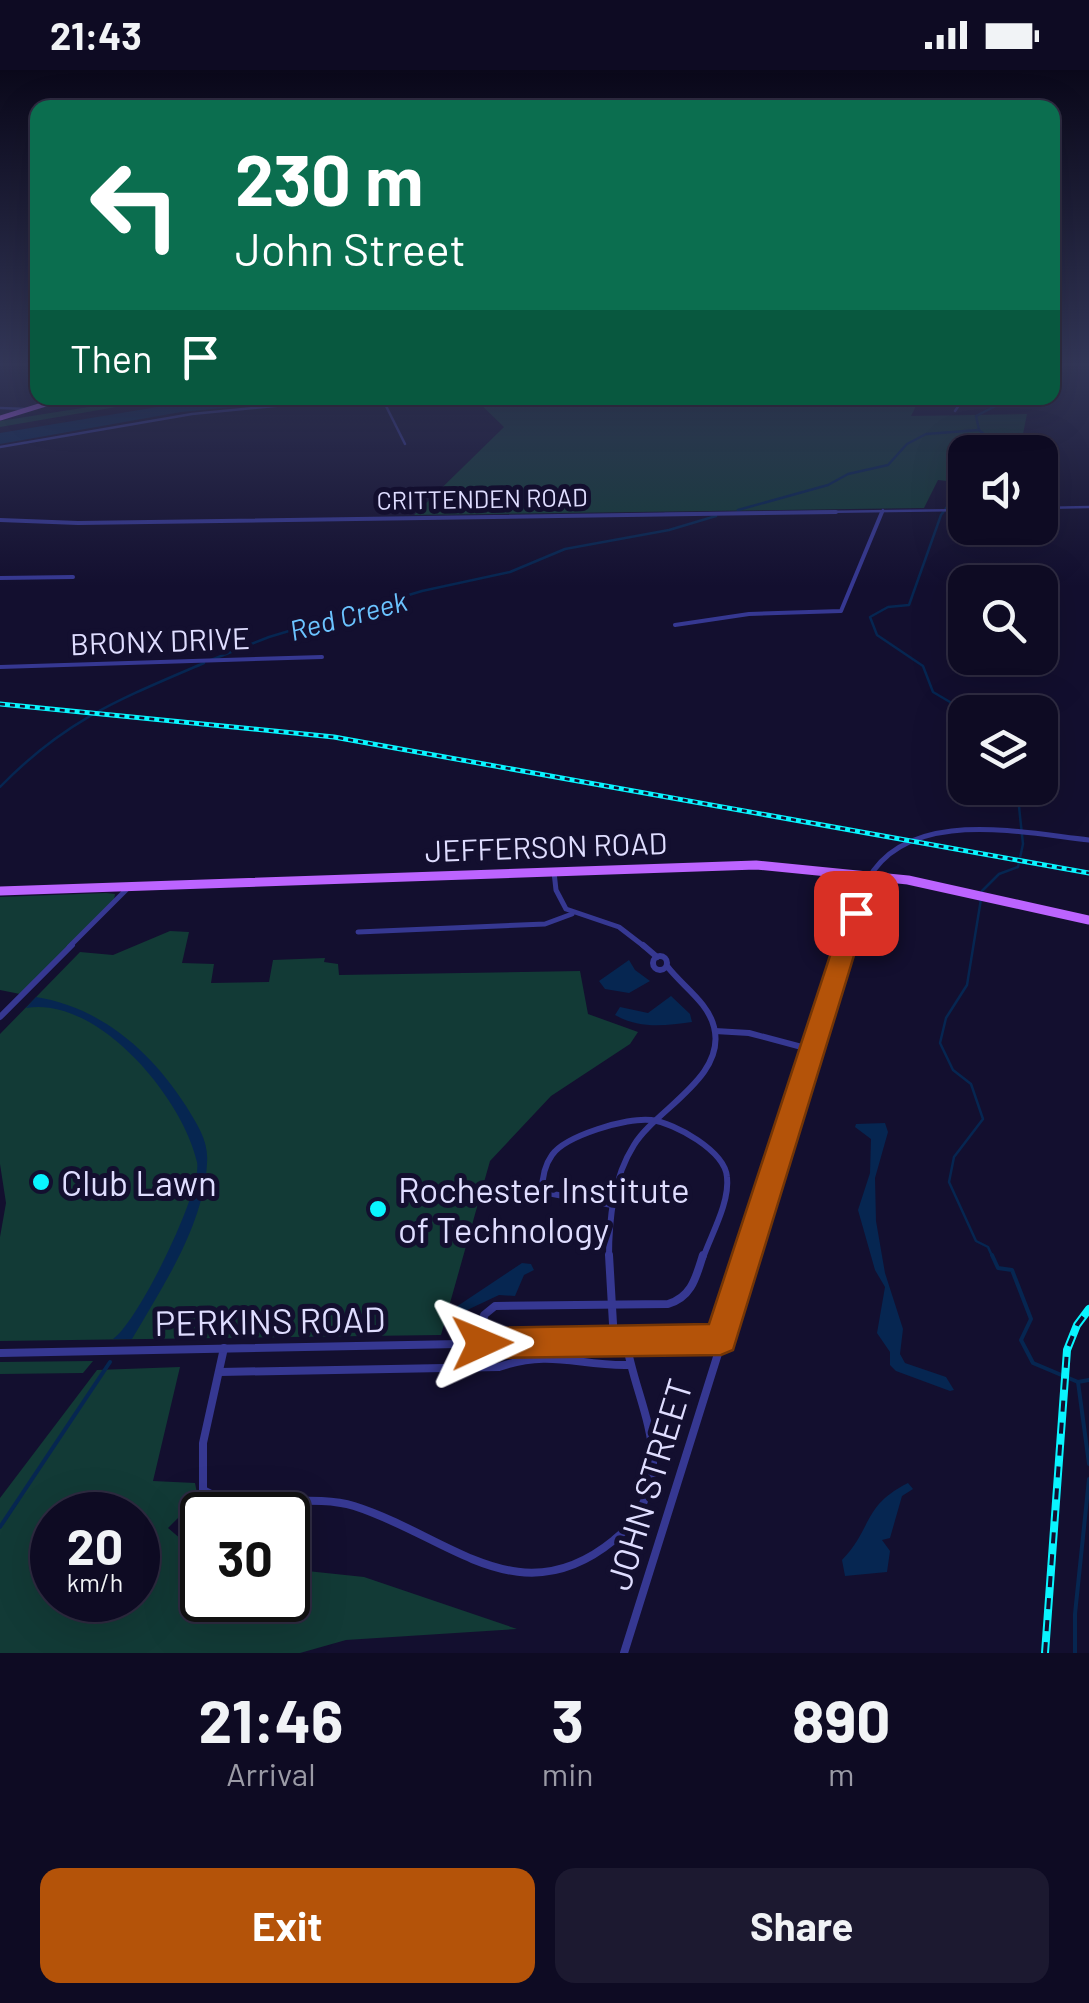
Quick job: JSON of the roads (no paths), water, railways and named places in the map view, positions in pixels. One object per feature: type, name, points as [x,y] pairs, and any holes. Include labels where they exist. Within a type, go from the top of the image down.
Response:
[{"type":"main road","name":"JEFFERSON ROAD","points":[[0,891],[742,864],[870,874],[1089,920]]},
{"type":"street","points":[[0,447],[53,438]]},
{"type":"street","points":[[402,438],[405,444]]},
{"type":"street","points":[[1058,508],[1089,507]]},
{"type":"street","points":[[675,625],[749,614],[841,611],[882,510]]},
{"type":"street","name":"CRITTENDEN ROAD","points":[[0,520],[78,523],[948,510]]},
{"type":"street","points":[[0,578],[74,576]]},
{"type":"street","name":"BRONX DRIVE","points":[[0,667],[322,657]]},
{"type":"street","points":[[870,874],[889,854],[921,839],[960,832],[1089,840]]},
{"type":"street","points":[[554,870],[557,899],[572,914],[622,928],[654,956],[652,965],[667,969],[704,1006],[716,1031],[708,1066],[652,1120],[626,1160],[612,1206],[609,1236],[614,1341]]},
{"type":"street","name":"JOHN STREET","points":[[624,1653],[870,874]]},
{"type":"street","points":[[0,1017],[129,886]]},
{"type":"street","points":[[358,932],[545,924],[572,914]]},
{"type":"street","points":[[716,1031],[749,1033],[813,1050]]},
{"type":"street","points":[[482,1343],[484,1315],[496,1306],[668,1304],[688,1294],[728,1187],[727,1171],[718,1156],[652,1120],[633,1120],[569,1142],[551,1156],[542,1192],[612,1206]]},
{"type":"street","name":"PERKINS ROAD","points":[[0,1352],[721,1340]]},
{"type":"street","points":[[224,1348],[200,1468],[203,1490],[208,1496],[224,1500],[311,1498],[348,1504],[384,1516],[494,1570],[527,1574],[564,1569],[590,1560],[610,1546],[639,1511],[654,1454],[626,1341]]},
{"type":"street","points":[[220,1372],[499,1367],[529,1357],[568,1357],[592,1366],[629,1365]]},
{"type":"water","points":[[0,438],[35,438],[0,444]]},
{"type":"water","points":[[629,960],[650,981],[629,993],[605,989],[599,981]]},
{"type":"water","points":[[671,996],[690,1014],[692,1022],[643,1024],[615,1015],[620,1007],[648,1013]]},
{"type":"water","points":[[36,997],[59,1002],[102,1021],[140,1050],[172,1086],[204,1140],[204,1186],[190,1232],[132,1339],[113,1339],[138,1308],[167,1255],[190,1199],[197,1162],[189,1136],[174,1109],[133,1056],[108,1034],[81,1018],[53,1008],[26,1008]]},
{"type":"water","points":[[885,1123],[888,1132],[875,1178],[876,1221],[885,1273],[903,1329],[900,1354],[905,1363],[946,1377],[954,1390],[896,1371],[890,1365],[890,1352],[877,1333],[885,1287],[875,1270],[858,1210],[870,1173],[871,1139],[855,1127]]},
{"type":"water","points":[[522,1263],[531,1264],[534,1270],[524,1275],[515,1296],[499,1295],[463,1312],[456,1307]]},
{"type":"water","points":[[908,1483],[913,1489],[902,1496],[890,1538],[882,1540],[890,1551],[887,1572],[845,1576],[842,1560],[875,1509]]},
{"type":"waterway","name":"Red Creek","points":[[738,510],[888,465],[907,444],[919,438]]},
{"type":"waterway","name":"Red Creek","points":[[948,506],[941,515],[909,605],[888,607],[870,617],[877,635],[923,666],[933,692],[948,701]]},
{"type":"waterway","name":"Red Creek","points":[[211,660],[269,637],[422,591],[510,572],[565,549],[669,530],[716,516]]},
{"type":"waterway","name":"Red Creek","points":[[0,787],[47,744],[95,713],[204,663]]},
{"type":"waterway","name":"Red Creek","points":[[982,891],[999,874],[1018,867],[1023,844],[1019,805]]},
{"type":"waterway","name":"Red Creek","points":[[981,899],[967,985],[946,1018],[940,1043],[953,1070],[971,1084],[983,1119],[954,1157],[949,1182],[976,1241],[988,1247],[993,1258]]},
{"type":"waterway","name":"Red Creek","points":[[992,1255],[998,1268],[1012,1270],[1031,1319],[1021,1340],[1033,1363],[1078,1382]]},
{"type":"waterway","name":"Red Creek","points":[[0,1527],[110,1362]]},
{"type":"waterway","name":"Red Creek","points":[[1078,1382],[1089,1380]]},
{"type":"waterway","points":[[1078,1382],[1089,1464]]},
{"type":"waterway","points":[[1075,1653],[1075,1614],[1089,1479]]},
{"type":"railway","points":[[0,704],[334,737],[1089,873]]},
{"type":"railway","points":[[1045,1653],[1067,1350],[1077,1325],[1089,1309]]},
{"type":"place","name":"Club Lawn","points":[[41,1182]]},
{"type":"place","name":"Rochester Institute of Technology","points":[[378,1209]]}]
